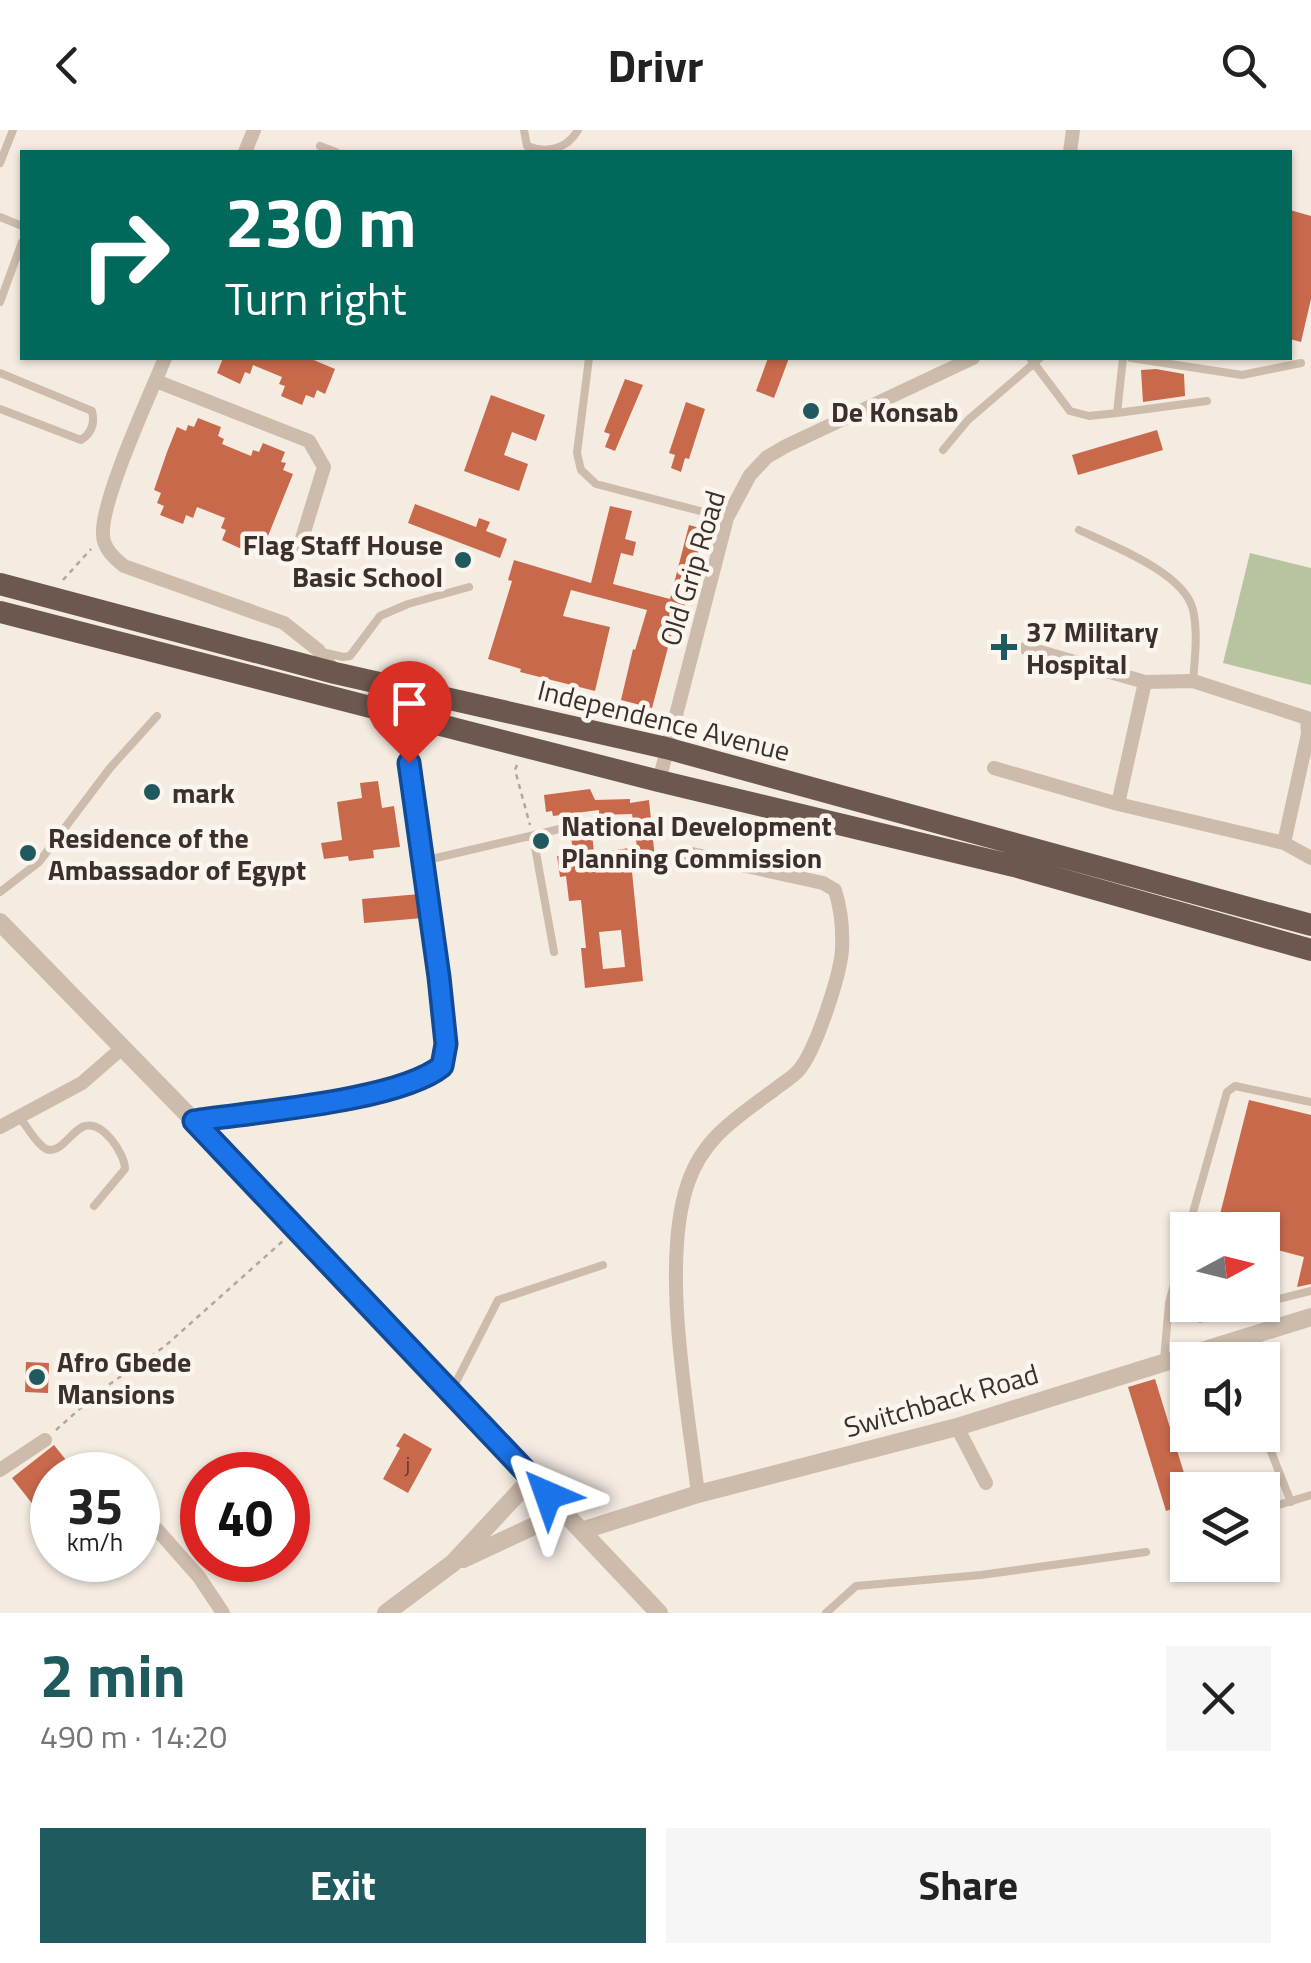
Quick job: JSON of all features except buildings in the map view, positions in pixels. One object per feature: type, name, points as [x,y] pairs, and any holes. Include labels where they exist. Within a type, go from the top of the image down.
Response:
[{"type":"highway","name":"Independence Avenue","points":[[0,584],[335,672],[666,748],[1311,924]]},
{"type":"highway","points":[[0,612],[659,781],[1014,866],[1311,950]]},
{"type":"street","points":[[164,360],[108,502],[102,536],[112,556],[124,566],[284,623],[318,650],[335,672]]},
{"type":"street","name":"Old Grip Road","points":[[659,781],[727,518],[738,492],[767,457],[968,360]]},
{"type":"street","points":[[156,382],[309,441],[324,467],[300,545]]},
{"type":"street","points":[[1026,648],[1145,682],[1193,681],[1309,719],[1284,843]]},
{"type":"street","points":[[1118,804],[1145,682]]},
{"type":"street","points":[[994,768],[1118,804],[1284,843],[1311,858]]},
{"type":"street","points":[[683,852],[823,883],[835,890],[842,927],[842,954],[810,1052],[798,1072],[728,1123],[707,1144],[686,1186],[679,1220],[679,1318],[698,1494]]},
{"type":"street","points":[[0,922],[194,1121],[659,1613]]},
{"type":"street","points":[[0,1126],[82,1083],[121,1049]]},
{"type":"street","name":"Switchback Road","points":[[1229,1342],[1311,1317]]},
{"type":"street","name":"Switchback Road","points":[[584,1530],[698,1494],[957,1426],[1170,1359]]},
{"type":"street","points":[[957,1426],[986,1483]]},
{"type":"street","points":[[0,1470],[46,1440]]},
{"type":"street","points":[[386,1613],[453,1563],[532,1478]]},
{"type":"street","points":[[453,1563],[564,1512]]},
{"type":"street","points":[[160,1532],[200,1577],[222,1613]]},
{"type":"lane","points":[[0,163],[13,130]]},
{"type":"lane","points":[[524,130],[527,146],[536,150],[560,148],[578,130]]},
{"type":"lane","points":[[320,146],[331,150]]},
{"type":"lane","points":[[0,302],[20,247]]},
{"type":"lane","points":[[588,360],[577,453],[581,470],[596,484],[727,518]]},
{"type":"lane","points":[[943,450],[988,401],[1035,360],[1070,411],[1089,416],[1207,401]]},
{"type":"lane","points":[[1116,414],[1122,360]]},
{"type":"lane","points":[[1143,360],[1242,376],[1302,363]]},
{"type":"lane","points":[[0,373],[92,411],[94,419],[89,435],[81,440],[0,408]]},
{"type":"lane","points":[[1079,530],[1148,564],[1178,585],[1193,606],[1193,681]]},
{"type":"lane","points":[[318,650],[342,658],[350,656],[380,616],[469,587]]},
{"type":"lane","points":[[0,892],[38,862],[110,768],[158,716]]},
{"type":"lane","points":[[194,1121],[330,1102],[422,1079],[442,1066],[446,1044],[409,763]]},
{"type":"lane","points":[[423,860],[589,822]]},
{"type":"lane","points":[[533,836],[554,952]]},
{"type":"lane","points":[[1193,1212],[1227,1092],[1235,1086],[1311,1102]]},
{"type":"lane","points":[[20,1118],[43,1148],[58,1148],[82,1126],[91,1125],[122,1152],[124,1169],[94,1206]]},
{"type":"lane","points":[[451,1392],[498,1300],[602,1265]]},
{"type":"lane","points":[[1280,1299],[1311,1291]]},
{"type":"lane","points":[[1164,1361],[1170,1299]]},
{"type":"lane","points":[[1271,1452],[1291,1502]]},
{"type":"lane","points":[[1280,1505],[1311,1496]]},
{"type":"lane","points":[[826,1613],[856,1586],[981,1575],[1146,1552]]},
{"type":"path","points":[[49,596],[102,536]]},
{"type":"path","points":[[519,759],[515,770],[533,836]]},
{"type":"path","points":[[46,1440],[100,1390],[164,1348],[297,1230]]},
{"type":"green space","points":[[1250,553],[1311,568],[1311,685],[1223,663]]},
{"type":"place","name":"De Konsab","points":[[811,411]]},
{"type":"place","name":"Flag Staff House Basic School","points":[[463,560]]},
{"type":"place","name":"37 Military Hospital","points":[[1004,647]]},
{"type":"place","name":"mark","points":[[152,792]]},
{"type":"place","name":"National Development Planning Commission","points":[[541,841]]},
{"type":"place","name":"Residence of the Ambassador of Egypt","points":[[28,853]]},
{"type":"place","name":"Afro Gbede Mansions","points":[[37,1377]]},
{"type":"route","points":[[409,763],[439,977],[446,1044],[442,1066],[422,1079],[330,1102],[194,1121],[548,1495]]}]
